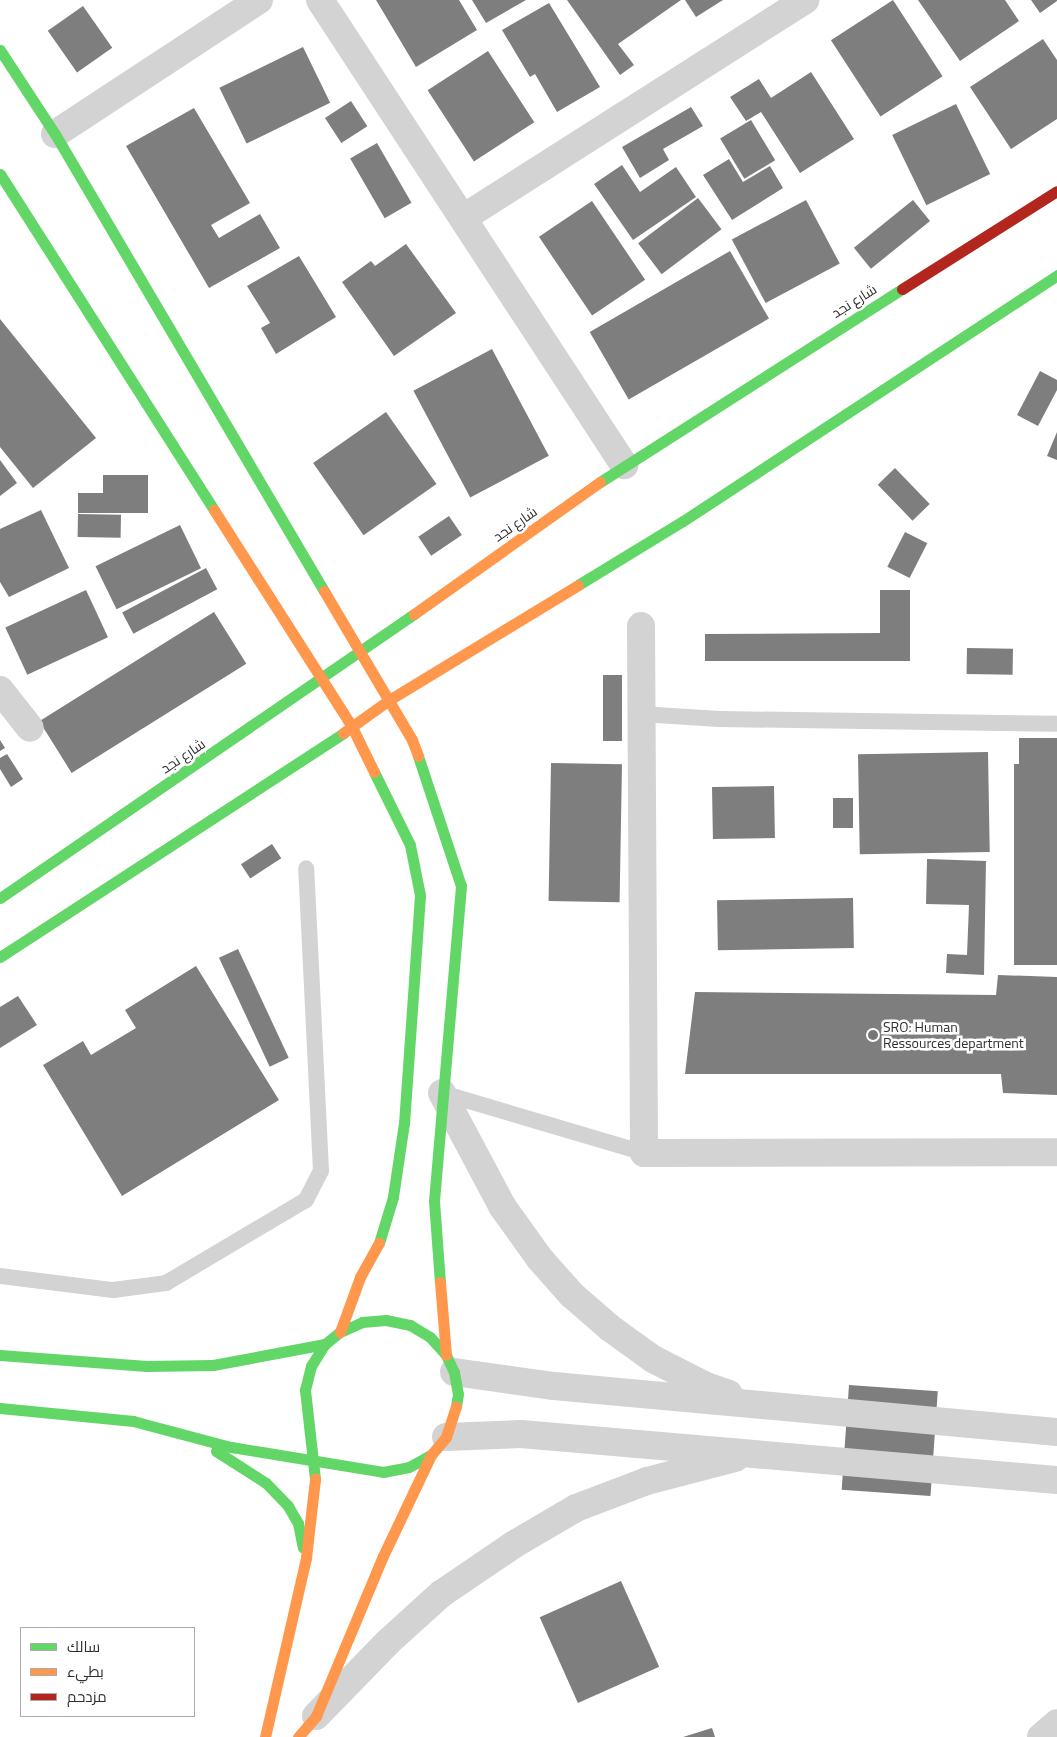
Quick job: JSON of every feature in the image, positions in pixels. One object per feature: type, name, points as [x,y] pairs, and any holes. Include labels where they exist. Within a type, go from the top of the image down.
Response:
[{"type":"street","points":[[55,134],[259,0]]},
{"type":"street","points":[[320,0],[624,465]]},
{"type":"street","points":[[463,218],[805,0]]},
{"type":"street","points":[[0,50],[55,134],[412,740],[461,886],[434,1201],[450,1364],[458,1394],[455,1416],[383,1556],[316,1716]]},
{"type":"street","points":[[0,174],[352,727],[410,845],[420,895],[404,1123],[393,1197],[378,1242],[360,1278],[340,1332]]},
{"type":"street","name":"شارع نجد","points":[[0,898],[322,679],[624,465],[1057,190]]},
{"type":"street","points":[[0,957],[352,727],[389,700],[683,521],[1057,275]]},
{"type":"street","points":[[641,626],[644,1153],[1057,1152]]},
{"type":"street","points":[[0,690],[30,728]]},
{"type":"street","points":[[442,1093],[502,1206],[540,1258],[572,1295],[610,1328],[653,1359],[706,1386],[764,1405]]},
{"type":"street","points":[[265,1737],[306,1558],[315,1481],[305,1390],[311,1366],[325,1344],[340,1332],[362,1322],[386,1320],[410,1325],[430,1337],[450,1364],[554,1386],[1057,1432]]},
{"type":"street","points":[[0,1355],[147,1366],[213,1365],[325,1344]]},
{"type":"street","points":[[0,1408],[133,1421],[195,1439],[314,1462],[384,1472],[409,1467],[438,1446],[522,1434],[1057,1480]]},
{"type":"street","points":[[308,1415],[318,1439],[335,1457],[358,1469]]},
{"type":"street","points":[[195,1439],[239,1464],[266,1483],[288,1506],[298,1523],[306,1558]]},
{"type":"street","points":[[298,1737],[388,1642],[440,1594],[513,1545],[585,1505],[647,1481],[756,1453]]},
{"type":"street","points":[[1040,1737],[1057,1723]]},
{"type":"lane","points":[[641,714],[719,719],[1057,724]]},
{"type":"lane","points":[[0,1276],[113,1290],[166,1283],[306,1200],[320,1171],[306,868]]},
{"type":"lane","points":[[442,1093],[644,1153]]},
{"type":"building","points":[[376,0],[459,0],[477,30],[416,67]]},
{"type":"building","points":[[472,0],[526,0],[486,23]]},
{"type":"building","points":[[567,0],[681,0],[618,44],[634,65],[620,75]]},
{"type":"building","points":[[685,0],[723,0],[696,17]]},
{"type":"building","points":[[893,0],[943,76],[881,117],[831,40]]},
{"type":"building","points":[[918,0],[1005,0],[1019,21],[960,61]]},
{"type":"building","points":[[1031,0],[1057,0],[1057,1],[1040,13]]},
{"type":"building","points":[[549,3],[600,87],[557,112],[535,74],[530,77],[502,30]]},
{"type":"building","points":[[83,6],[112,48],[77,72],[48,31]]},
{"type":"building","points":[[1043,39],[1057,60],[1057,119],[1011,149],[970,87]]},
{"type":"building","points":[[303,47],[330,103],[247,143],[219,88]]},
{"type":"building","points":[[488,51],[534,122],[474,162],[428,90]]},
{"type":"building","points":[[811,72],[854,139],[800,173],[761,112],[746,121],[730,97],[759,79],[771,98]]},
{"type":"building","points":[[351,101],[367,126],[341,143],[325,118]]},
{"type":"building","points":[[956,104],[990,174],[926,205],[892,135]]},
{"type":"building","points":[[691,107],[703,126],[663,149],[669,160],[640,178],[622,147]]},
{"type":"building","points":[[194,108],[250,203],[211,225],[219,238],[260,214],[280,248],[209,288],[126,146]]},
{"type":"building","points":[[751,120],[775,160],[744,179],[720,139]]},
{"type":"building","points":[[377,143],[412,203],[385,218],[350,158]]},
{"type":"building","points":[[729,159],[743,182],[770,166],[783,188],[732,220],[703,175]]},
{"type":"building","points":[[622,165],[640,192],[676,167],[696,197],[633,240],[594,184]]},
{"type":"building","points":[[698,198],[721,229],[662,274],[638,243]]},
{"type":"building","points":[[806,200],[840,264],[766,303],[732,239]]},
{"type":"building","points":[[913,200],[930,221],[871,269],[854,248]]},
{"type":"building","points":[[592,201],[645,280],[592,316],[539,237]]},
{"type":"building","points":[[406,244],[456,313],[394,356],[342,282],[371,261],[375,266]]},
{"type":"building","points":[[730,251],[769,319],[629,400],[590,332]]},
{"type":"building","points":[[299,256],[336,317],[276,354],[261,328],[270,323],[247,286]]},
{"type":"building","points":[[0,319],[96,438],[33,488],[0,447]]},
{"type":"building","points":[[492,349],[549,456],[470,498],[413,391]]},
{"type":"building","points":[[1040,371],[1057,380],[1057,390],[1038,426],[1017,415]]},
{"type":"building","points":[[386,412],[436,484],[364,535],[313,463]]},
{"type":"building","points":[[1057,432],[1057,460],[1047,456]]},
{"type":"building","points":[[0,460],[17,483],[0,496]]},
{"type":"building","points":[[895,468],[930,504],[912,521],[878,485]]},
{"type":"building","points":[[103,475],[148,475],[148,513],[78,513],[78,493],[103,493]]},
{"type":"building","points":[[41,510],[69,568],[9,597],[0,582],[0,529]]},
{"type":"building","points":[[78,514],[121,515],[121,538],[78,537]]},
{"type":"building","points":[[449,516],[462,535],[431,556],[418,537]]},
{"type":"building","points":[[180,525],[201,568],[117,609],[96,566]]},
{"type":"building","points":[[905,532],[927,543],[910,578],[887,567]]},
{"type":"building","points":[[206,568],[217,589],[133,634],[122,613]]},
{"type":"building","points":[[86,590],[108,637],[27,675],[5,628]]},
{"type":"building","points":[[880,590],[910,590],[910,661],[705,661],[705,634],[880,633]]},
{"type":"building","points":[[214,612],[246,664],[72,773],[39,721]]},
{"type":"building","points":[[967,648],[1013,649],[1013,675],[967,674]]},
{"type":"building","points":[[603,675],[622,675],[622,741],[603,741]]},
{"type":"building","points":[[1019,738],[1057,738],[1057,965],[1014,965],[1014,764],[1019,764]]},
{"type":"building","points":[[0,740],[5,748],[0,751]]},
{"type":"building","points":[[988,752],[990,852],[860,854],[858,754]]},
{"type":"building","points":[[7,754],[23,779],[11,787],[0,769],[0,758]]},
{"type":"building","points":[[551,763],[622,764],[620,902],[549,901]]},
{"type":"building","points":[[774,786],[775,838],[713,839],[712,787]]},
{"type":"building","points":[[833,798],[853,798],[853,828],[833,828]]},
{"type":"building","points":[[272,844],[281,858],[250,878],[241,864]]},
{"type":"building","points":[[927,859],[986,861],[984,975],[946,973],[947,954],[967,955],[969,905],[926,904]]},
{"type":"building","points":[[853,898],[854,948],[718,950],[717,900]]},
{"type":"building","points":[[238,949],[289,1058],[270,1067],[219,958]]},
{"type":"building","points":[[196,966],[279,1100],[122,1196],[43,1065],[83,1041],[91,1055],[136,1028],[125,1010]]},
{"type":"building","name":"SRO: Human Ressources department","points":[[998,975],[1057,977],[1057,1095],[1003,1093],[1001,1074],[685,1074],[695,992],[996,995]]},
{"type":"building","points":[[18,996],[37,1025],[0,1048],[0,1007]]},
{"type":"building","points":[[849,1385],[938,1391],[930,1496],[842,1490]]},
{"type":"building","points":[[621,1581],[659,1667],[578,1703],[540,1617]]},
{"type":"building","points":[[712,1728],[715,1737],[683,1737]]},
{"type":"traffic: fast","points":[[0,50],[55,134],[324,591]]},
{"type":"traffic: fast","points":[[0,174],[214,510]]},
{"type":"traffic: fast","points":[[578,585],[683,521],[1057,275]]},
{"type":"traffic: fast","points":[[600,482],[902,289]]},
{"type":"traffic: fast","points":[[0,898],[414,614]]},
{"type":"traffic: fast","points":[[0,957],[343,733]]},
{"type":"traffic: fast","points":[[418,756],[461,886],[434,1201],[440,1282]]},
{"type":"traffic: fast","points":[[374,772],[410,845],[420,895],[404,1123],[393,1197],[379,1243]]},
{"type":"traffic: fast","points":[[315,1479],[305,1390],[311,1366],[325,1344],[340,1332],[362,1322],[386,1320],[410,1325],[430,1337],[446,1355],[454,1372],[458,1394],[456,1407]]},
{"type":"traffic: fast","points":[[0,1355],[147,1366],[213,1365],[325,1344]]},
{"type":"traffic: fast","points":[[0,1408],[133,1421],[231,1447],[383,1472],[409,1467],[431,1455]]},
{"type":"traffic: fast","points":[[216,1451],[266,1483],[288,1506],[298,1523],[303,1548]]},
{"type":"traffic: slow","points":[[414,614],[600,482]]},
{"type":"traffic: slow","points":[[214,510],[352,727],[374,772]]},
{"type":"traffic: slow","points":[[343,733],[389,700],[578,585]]},
{"type":"traffic: slow","points":[[324,591],[412,740],[418,756]]},
{"type":"traffic: slow","points":[[340,1332],[360,1277],[379,1243]]},
{"type":"traffic: slow","points":[[440,1282],[446,1355]]},
{"type":"traffic: slow","points":[[298,1737],[316,1716],[383,1556],[431,1455],[446,1437],[456,1407]]},
{"type":"traffic: slow","points":[[265,1737],[306,1558],[315,1479]]},
{"type":"traffic: jam","points":[[902,289],[1057,191]]},
{"type":"place","name":"SRO: Human Ressources department","points":[[873,1035]]}]
